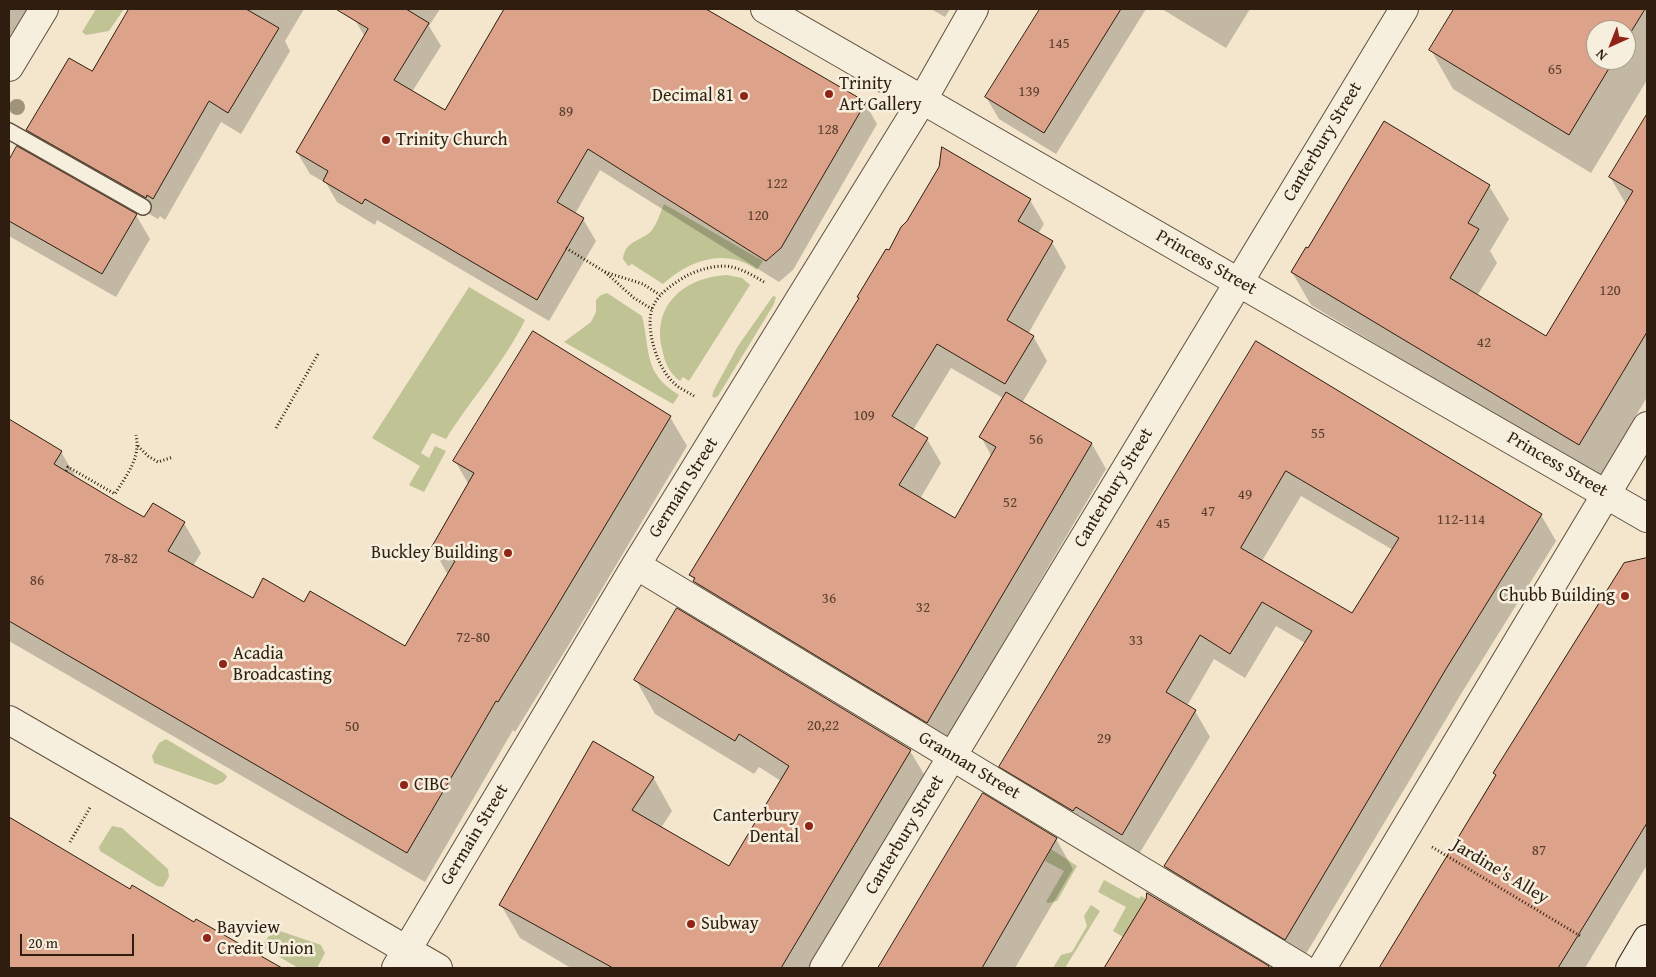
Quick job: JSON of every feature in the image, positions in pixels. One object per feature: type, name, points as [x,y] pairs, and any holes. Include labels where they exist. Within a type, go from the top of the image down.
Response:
[{"type":"street","points":[[9,67],[44,9]]},
{"type":"street","name":"Princess Street","points":[[765,9],[1647,518]]},
{"type":"street","name":"Germain Street","points":[[401,959],[636,565],[923,99],[974,9]]},
{"type":"street","name":"Canterbury Street","points":[[824,968],[1404,9]]},
{"type":"street","points":[[1322,968],[1647,426]]},
{"type":"street","name":"Grannan Street","points":[[636,565],[1302,968]]},
{"type":"street","points":[[9,720],[401,959],[438,968]]},
{"type":"street","points":[[1630,968],[1647,939]]},
{"type":"lane","points":[[9,131],[143,207]]},
{"type":"path","points":[[566,248],[605,272],[634,298],[652,309]]},
{"type":"path","points":[[694,396],[675,384],[665,374],[658,361],[652,339],[652,309],[660,295],[678,280],[692,273],[718,266],[732,267],[744,271],[764,282]]},
{"type":"path","points":[[605,272],[643,284],[660,295]]},
{"type":"path","points":[[276,428],[318,354]]},
{"type":"path","points":[[66,471],[68,467],[115,494],[137,458],[138,446],[136,435]]},
{"type":"path","points":[[138,446],[148,456],[158,462],[173,457]]},
{"type":"path","points":[[70,842],[92,805]]},
{"type":"path","name":"Jardine's Alley","points":[[1404,831],[1582,937]]},
{"type":"green space","points":[[96,9],[124,9],[109,31],[86,35],[82,32]]},
{"type":"green space","points":[[664,204],[763,261],[757,270],[733,259],[708,259],[685,268],[663,284],[632,264],[628,266],[623,259],[624,252],[631,244],[649,234]]},
{"type":"green space","points":[[727,275],[742,278],[750,285],[689,381],[683,377],[680,381],[668,366],[662,348],[660,332],[662,318],[667,306],[686,287],[698,281]]},
{"type":"green space","points":[[469,287],[525,320],[517,336],[446,439],[432,433],[421,453],[429,458],[435,446],[446,451],[424,492],[409,485],[420,466],[372,438]]},
{"type":"green space","points":[[607,293],[642,316],[653,369],[667,386],[679,395],[673,404],[564,342],[591,322],[596,312],[596,300],[601,295]]},
{"type":"green space","points":[[773,296],[776,297],[774,304],[718,396],[714,398],[712,396],[714,390],[738,346]]},
{"type":"green space","points":[[166,739],[227,777],[223,782],[216,785],[154,763],[152,756],[159,743]]},
{"type":"green space","points":[[112,826],[122,828],[168,869],[169,877],[163,887],[157,886],[100,851],[99,847]]},
{"type":"green space","points":[[1051,849],[1077,866],[1057,901],[1048,903],[1046,902],[1064,871],[1045,861]]},
{"type":"green space","points":[[1104,880],[1139,899],[1141,896],[1146,899],[1123,937],[1113,931],[1126,907],[1098,892]]},
{"type":"green space","points":[[1091,905],[1100,911],[1065,968],[1053,968],[1061,955],[1072,952],[1087,926],[1084,916]]},
{"type":"green space","points":[[274,929],[321,945],[325,953],[317,968],[298,968],[263,947],[263,944]]},
{"type":"building","points":[[129,9],[246,9],[279,28],[228,113],[209,101],[153,199],[147,195],[146,198],[26,130],[69,58],[92,71]]},
{"type":"building","points":[[336,9],[406,9],[429,23],[394,80],[445,110],[504,9],[706,9],[866,102],[781,248],[766,261],[588,149],[557,202],[584,218],[537,300],[365,199],[362,204],[323,181],[328,171],[296,152],[368,29]]},
{"type":"building","points":[[1040,9],[1121,9],[1044,133],[985,97]]},
{"type":"building","points":[[1454,9],[1645,9],[1636,24],[1636,20],[1586,20],[1586,70],[1608,70],[1569,135],[1429,50]]},
{"type":"building","points":[[1647,114],[1647,332],[1579,445],[1291,272],[1306,247],[1308,248],[1384,121],[1490,185],[1468,223],[1479,229],[1450,278],[1546,336],[1633,191],[1609,177]]},
{"type":"building","points":[[17,146],[137,214],[102,274],[9,221],[9,160]]},
{"type":"building","points":[[942,147],[1031,199],[1018,221],[1053,241],[1007,320],[1034,336],[1005,384],[937,344],[892,416],[928,438],[899,485],[955,518],[996,447],[979,437],[1006,392],[1092,443],[927,723],[693,581],[695,578],[689,575],[859,298],[857,297],[886,249],[889,250],[901,227],[907,221],[939,167]]},
{"type":"building","points":[[533,331],[671,416],[551,616],[498,702],[496,701],[407,853],[9,621],[9,419],[62,451],[54,464],[126,507],[144,517],[153,503],[185,522],[168,551],[253,598],[263,578],[304,602],[310,591],[405,646],[455,561],[431,548],[474,473],[453,461]]},
{"type":"building","points":[[1256,341],[1542,514],[1446,669],[1285,940],[1164,866],[1312,631],[1262,602],[1230,654],[1200,635],[1166,692],[1196,710],[1122,835],[1076,807],[1073,811],[999,767]],"holes":[[[1286,471],[1399,538],[1352,613],[1241,548]]]},
{"type":"building","points":[[1647,558],[1647,823],[1558,968],[1379,968],[1496,775],[1493,773],[1624,563]]},
{"type":"building","points":[[677,608],[911,750],[781,968],[613,968],[499,905],[593,741],[654,777],[632,810],[729,866],[789,766],[739,734],[735,741],[634,680]]},
{"type":"building","points":[[983,793],[1057,838],[982,968],[878,968]]},
{"type":"building","points":[[9,817],[130,889],[132,885],[194,922],[196,919],[282,968],[9,968]]},
{"type":"building","points":[[1147,893],[1269,966],[1268,968],[1104,968],[1146,899]]},
{"type":"place","name":"Trinity Art Gallery","points":[[829,94]]},
{"type":"place","name":"Decimal 81","points":[[744,96]]},
{"type":"place","name":"Trinity Church","points":[[386,140]]},
{"type":"place","name":"Buckley Building","points":[[508,553]]},
{"type":"place","name":"Chubb Building","points":[[1625,596]]},
{"type":"place","name":"Acadia Broadcasting","points":[[223,664]]},
{"type":"place","name":"CIBC","points":[[404,785]]},
{"type":"place","name":"Canterbury Dental","points":[[809,826]]},
{"type":"place","name":"Subway","points":[[691,924]]},
{"type":"place","name":"Bayview Credit Union","points":[[207,938]]}]
